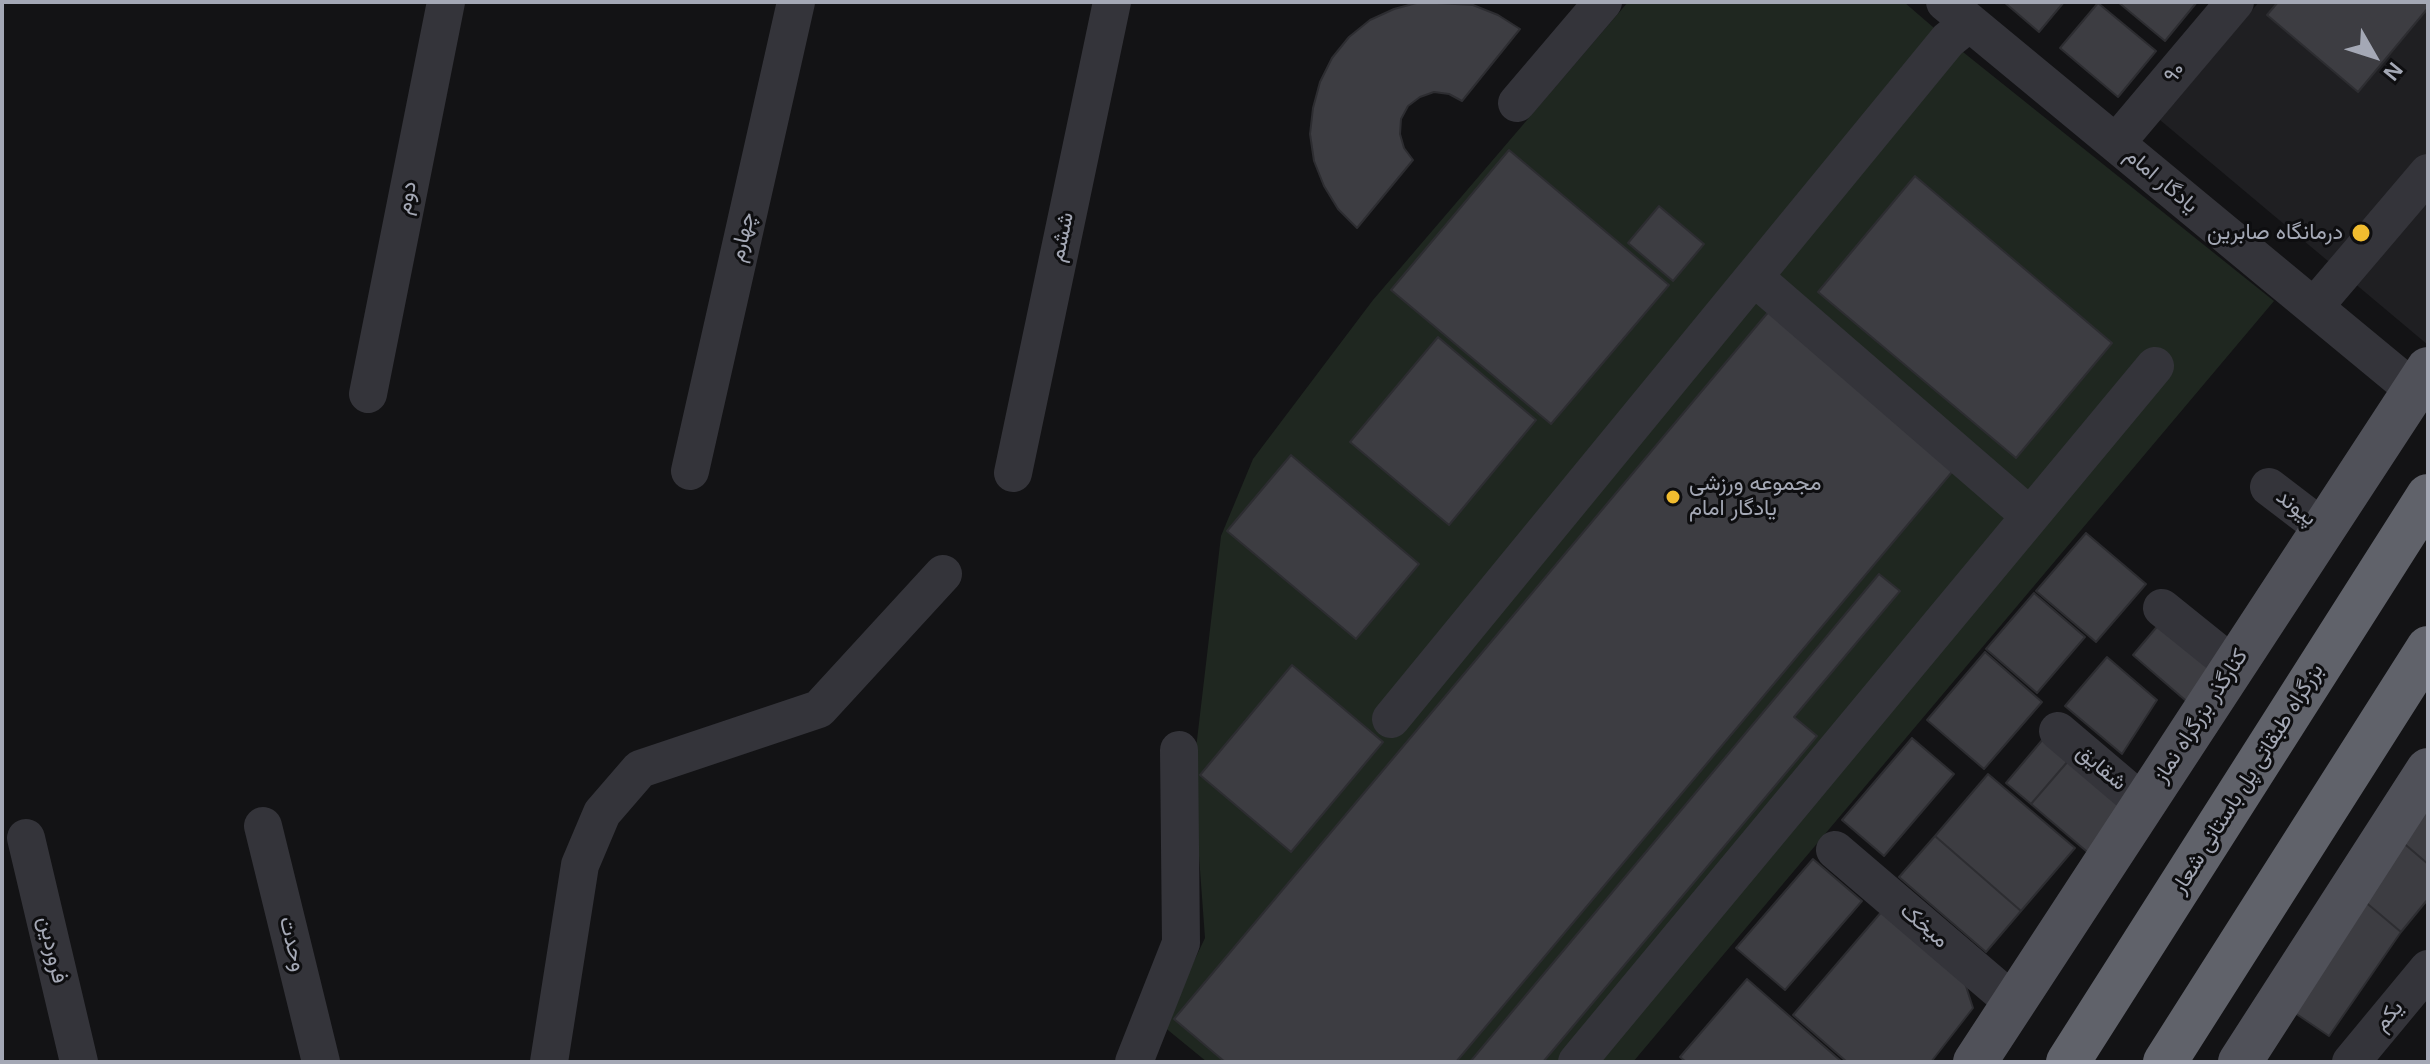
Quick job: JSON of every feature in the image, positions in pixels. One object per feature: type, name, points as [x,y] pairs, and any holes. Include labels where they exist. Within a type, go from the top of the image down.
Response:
[{"type":"highway","name":"بزرگراه طبقاتی پل باستانی شعار","points":[[2068,1062],[2428,496]]},
{"type":"highway","points":[[2165,1062],[2428,648]]},
{"type":"main road","name":"کنارگذر بزرگراه نماز","points":[[1975,1062],[2421,380]]},
{"type":"main road","points":[[2240,1062],[2428,770]]},
{"type":"street","name":"دوم","points":[[368,394],[446,2]]},
{"type":"street","name":"چهارم","points":[[690,471],[796,2]]},
{"type":"street","name":"ششم","points":[[1013,473],[1112,2]]},
{"type":"street","points":[[1517,103],[1603,2]]},
{"type":"street","name":"۹۰","points":[[2116,143],[2235,2]]},
{"type":"street","points":[[1391,719],[1948,40],[1957,12]]},
{"type":"street","name":"یادگار امام","points":[[1957,12],[2314,307],[2421,380]]},
{"type":"street","points":[[2314,307],[2428,173]]},
{"type":"street","points":[[1754,277],[2030,516]]},
{"type":"street","points":[[1577,1062],[2155,366]]},
{"type":"street","name":"پیوند","points":[[2269,487],[2324,529]]},
{"type":"street","points":[[549,1062],[580,865],[602,813],[640,769],[819,709],[943,574]]},
{"type":"street","points":[[2162,608],[2234,666]]},
{"type":"street","name":"شقایق","points":[[2058,731],[2144,804]]},
{"type":"street","points":[[1134,1062],[1181,943],[1179,750]]},
{"type":"street","name":"وحدت","points":[[263,826],[321,1062]]},
{"type":"street","name":"فروردین","points":[[26,838],[79,1062]]},
{"type":"street","name":"میخک","points":[[1835,850],[2014,1003]]},
{"type":"street","name":"یکم","points":[[2351,1062],[2428,969]]},
{"type":"shaded area","name":"مجموعه ورزشی یادگار امام","points":[[1628,2],[1904,2],[2274,301],[1633,1062],[1207,1062],[1163,1026],[1205,938],[1193,774],[1221,536],[1253,459],[1373,300]]},
{"type":"shaded area","name":"درمانگاه صابرین","points":[[2259,2],[2428,2],[2428,345],[2160,120]]},
{"type":"building","points":[[1420,2],[1473,5],[1498,15],[1520,29],[1462,101],[1449,94],[1434,92],[1408,106],[1401,119],[1400,134],[1404,148],[1413,160],[1357,228],[1338,209],[1314,161],[1310,134],[1320,82],[1332,58],[1349,37],[1370,20]]},
{"type":"building","points":[[2004,2],[2064,2],[2039,32]]},
{"type":"building","points":[[2118,2],[2197,2],[2165,41]]},
{"type":"building","points":[[2278,2],[2428,2],[2428,8],[2358,92],[2267,15]]},
{"type":"building","points":[[2098,3],[2156,51],[2118,97],[2060,48]]},
{"type":"building","points":[[1509,150],[1669,285],[1551,424],[1391,290]]},
{"type":"building","points":[[1915,176],[2112,343],[2016,458],[1818,292]]},
{"type":"building","points":[[1659,206],[1704,244],[1673,281],[1628,243]]},
{"type":"building","points":[[1770,310],[1957,466],[1456,1062],[1225,1062],[1174,1019]]},
{"type":"building","points":[[1438,337],[1536,420],[1449,525],[1350,442]]},
{"type":"building","points":[[1291,455],[1419,564],[1356,639],[1227,531]]},
{"type":"building","points":[[2086,533],[2146,584],[2096,642],[2036,591]]},
{"type":"building","points":[[1879,574],[1900,591],[1794,717],[1817,736],[1543,1062],[1470,1062]]},
{"type":"building","points":[[2034,593],[2085,637],[2037,693],[1986,649]]},
{"type":"building","points":[[2166,616],[2225,667],[2192,706],[2133,655]]},
{"type":"building","points":[[1985,652],[2042,702],[1984,769],[1927,720]]},
{"type":"building","points":[[2107,657],[2157,700],[2122,754],[2065,706]]},
{"type":"building","points":[[1292,665],[1383,742],[1291,852],[1200,775]]},
{"type":"building","points":[[2049,732],[2075,753],[2031,804],[2006,783]]},
{"type":"building","points":[[1912,738],[1954,774],[1884,856],[1842,820]]},
{"type":"building","points":[[2075,753],[2136,806],[2092,856],[2031,804]]},
{"type":"building","points":[[1988,774],[2075,848],[2021,911],[1935,836]]},
{"type":"building","points":[[2428,806],[2428,864],[2400,840]]},
{"type":"building","points":[[1935,836],[2021,911],[1986,952],[1899,877]]},
{"type":"building","points":[[2400,840],[2428,864],[2428,899],[2401,932],[2363,900]]},
{"type":"building","points":[[1813,859],[1862,901],[1785,990],[1736,948]]},
{"type":"building","points":[[2363,900],[2401,932],[2329,1036],[2289,1009]]},
{"type":"building","points":[[1883,910],[1964,980],[1973,1008],[1931,1062],[1847,1062],[1793,1015]]},
{"type":"building","points":[[1747,979],[1842,1062],[1686,1062],[1680,1057]]},
{"type":"place","name":"درمانگاه صابرین","points":[[2361,233]]},
{"type":"place","name":"مجموعه ورزشی یادگار امام","points":[[1673,497]]}]
